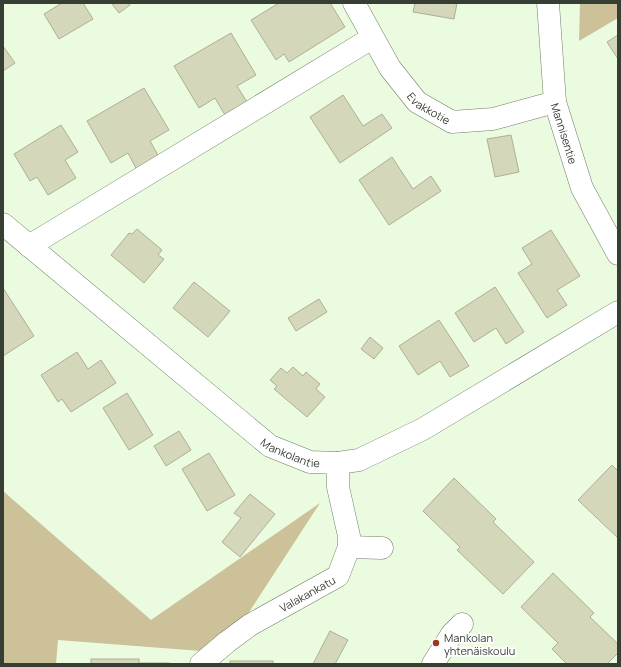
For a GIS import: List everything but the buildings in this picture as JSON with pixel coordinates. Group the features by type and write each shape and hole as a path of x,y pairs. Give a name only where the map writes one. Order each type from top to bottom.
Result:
{"street":[{"name":"Evakkotie","path":"354,3 372,38 390,68 417,102 452,122 493,119 555,102"},
{"name":"Mannisentie","path":"548,3 555,102 582,188 618,254"},
{"path":"29,246 372,38"},
{"name":"Mankolantie","path":"3,224 270,446 310,462 338,463 359,460 423,428 618,312"},
{"name":"Valakankatu","path":"201,664 250,625 338,576 350,547 350,536 338,487 338,463"},
{"path":"350,547 382,548"},
{"path":"432,664 452,634 462,624"}],"shaded area":[{"path":"580,3 618,3 618,18 579,41"},
{"path":"3,491 151,620 320,503 218,660 201,651 58,640 56,664 3,664"}],"place":[{"name":"Mankolan yhtenäiskoulu","path":"436,643"}]}
